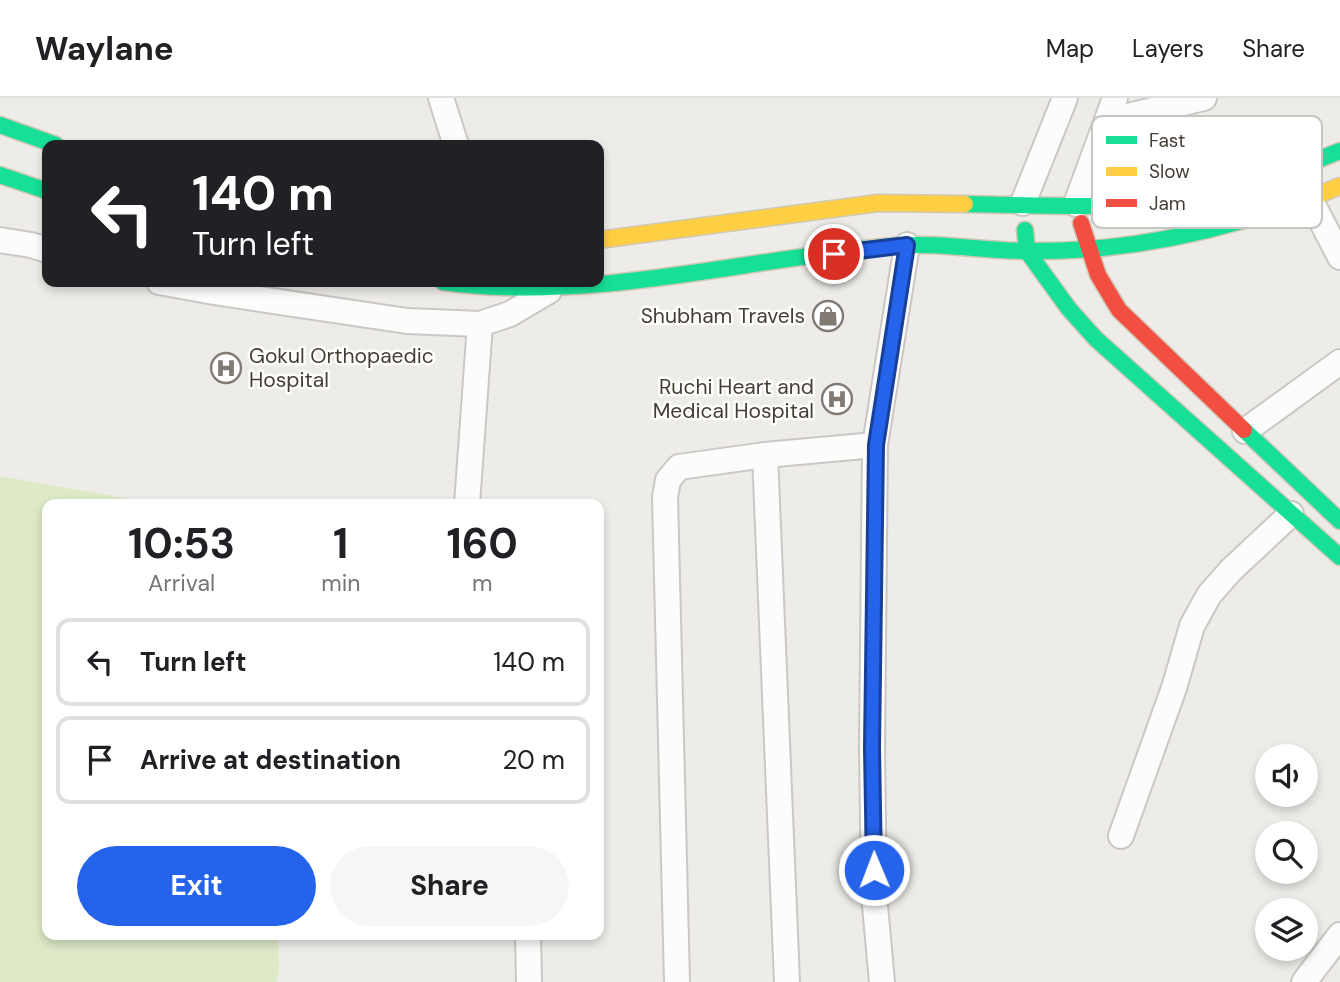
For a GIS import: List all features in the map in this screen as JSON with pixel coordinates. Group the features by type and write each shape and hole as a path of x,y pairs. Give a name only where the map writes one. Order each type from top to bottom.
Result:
{"main road":[{"path":"0,125 42,140"},
{"path":"1322,157 1340,150"},
{"path":"0,175 42,189"},
{"path":"1322,194 1340,186"},
{"path":"604,239 878,203 1092,204"},
{"path":"1024,203 1027,251 1069,309 1096,339 1340,556"},
{"path":"1076,204 1087,248 1100,282 1121,313 1340,521"},
{"path":"604,283 907,245 1027,251 1087,248 1172,239 1217,228"},
{"path":"474,287 571,287"}],"street":[{"path":"441,98 454,140"},
{"path":"1024,203 1065,98"},
{"path":"1111,110 1204,98"},
{"path":"1076,204 1092,161"},
{"path":"1322,222 1340,257"},
{"path":"0,240 42,248"},
{"path":"882,982 874,895 872,747 876,445 907,245"},
{"path":"191,287 407,321 480,324 510,314 553,289"},
{"path":"467,499 480,324"},
{"path":"1245,431 1340,362"},
{"path":"677,982 664,497 668,480 679,467 765,455 876,445"},
{"path":"765,455 787,982"},
{"path":"1121,836 1174,688 1192,626 1209,595 1231,570 1291,514"},
{"path":"1304,982 1340,935"},
{"path":"528,940 530,982"}],"green space":[{"path":"0,476 130,499 42,499 42,940 278,940 279,971 276,982 0,982"}],"traffic: fast":[{"path":"0,125 42,140"},
{"path":"1322,158 1340,151"},
{"path":"0,175 42,189"},
{"path":"965,204 1092,206"},
{"path":"604,284 895,246 944,246 1010,251 1081,250 1162,240 1213,228"},
{"path":"1025,230 1027,251 1069,309 1096,339 1340,557"},
{"path":"500,287 557,287"},
{"path":"1244,430 1340,521"}],"traffic: slow":[{"path":"1322,193 1340,186"},
{"path":"604,239 878,203 965,204"}],"traffic: jam":[{"path":"1081,223 1098,275 1119,310 1244,430"}],"place":[{"name":"Shubham Travels","path":"828,316"},
{"name":"Gokul Orthopaedic Hospital","path":"226,368"},
{"name":"Ruchi Heart and Medical Hospital","path":"837,399"}],"route":[{"path":"834,254 907,245 876,445 872,747 874,870"}]}
